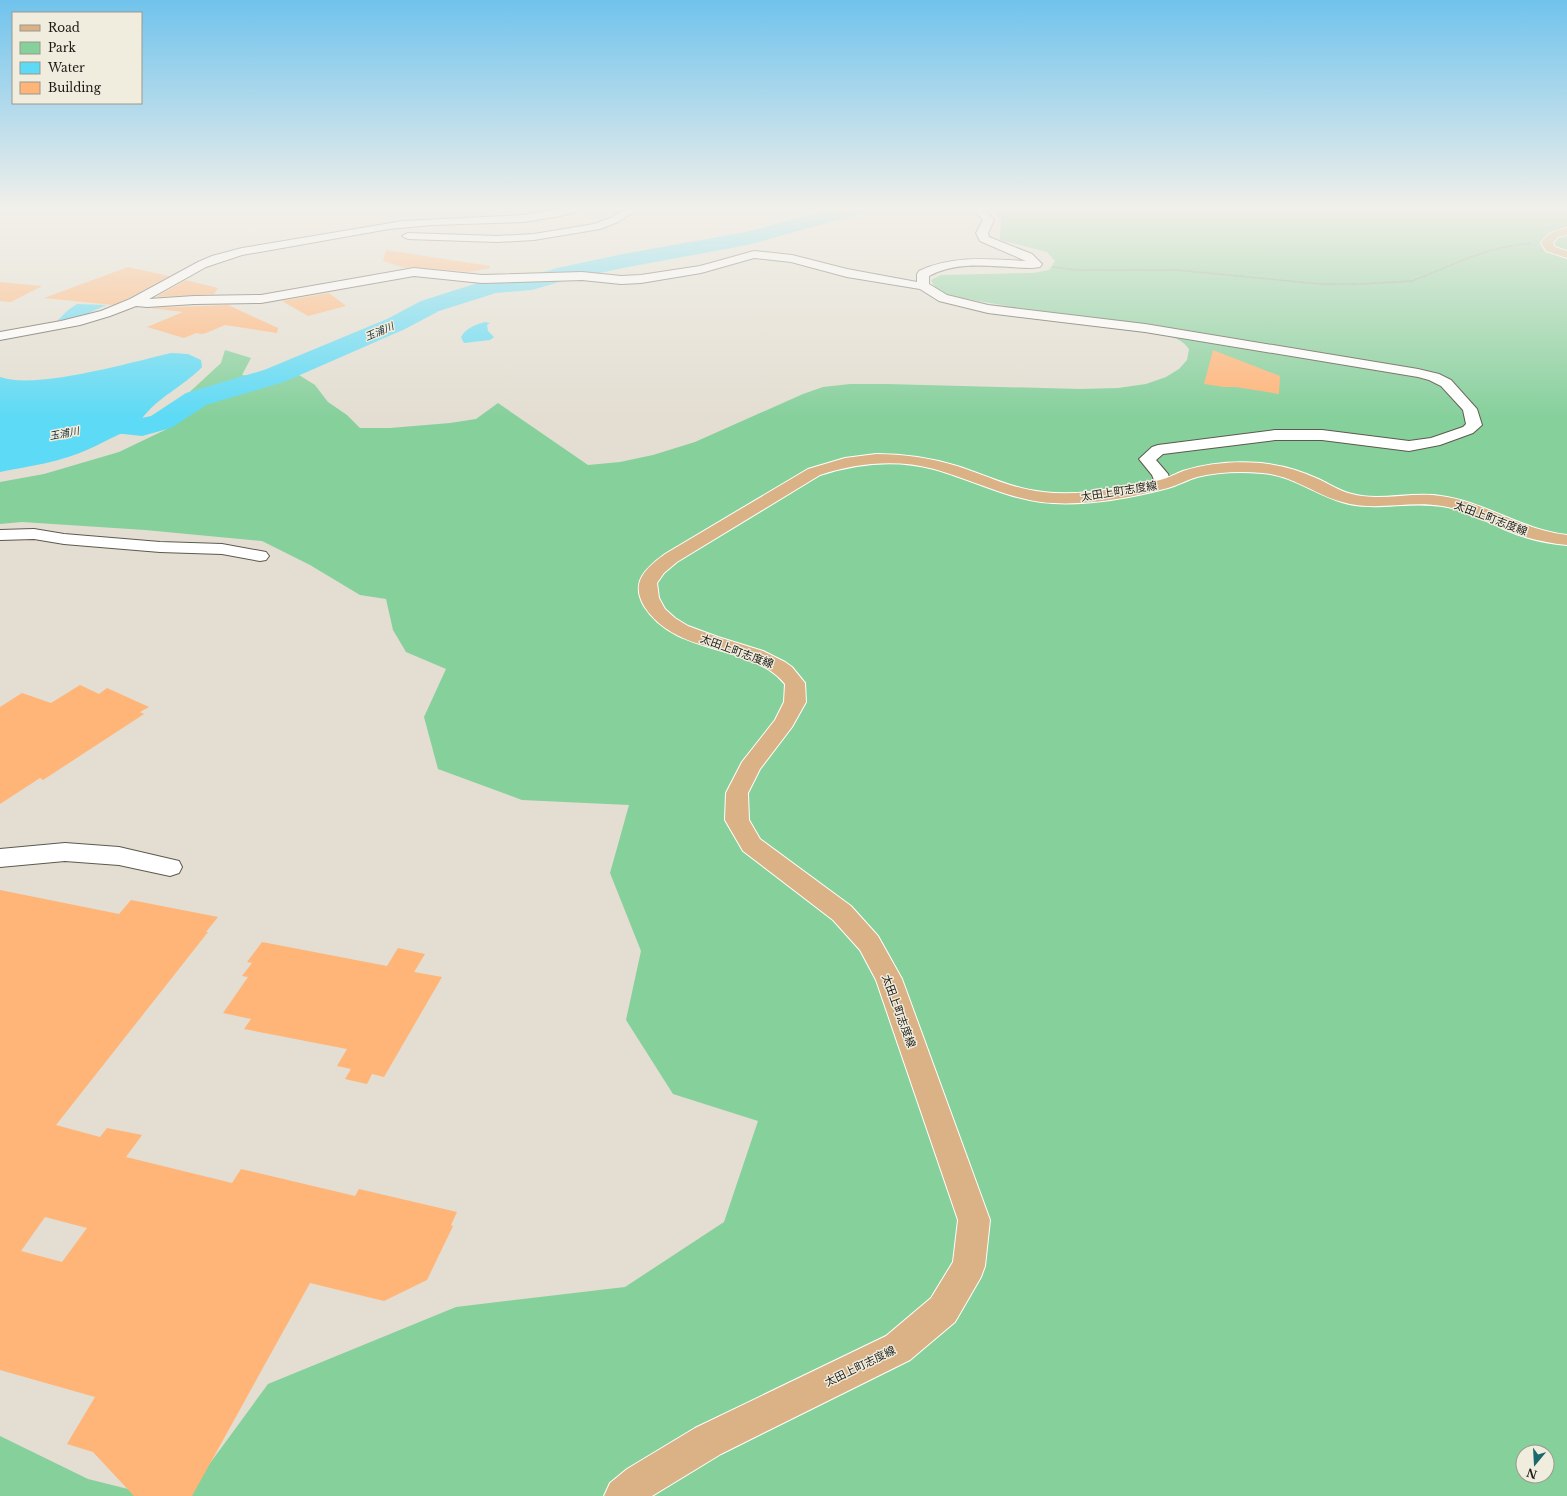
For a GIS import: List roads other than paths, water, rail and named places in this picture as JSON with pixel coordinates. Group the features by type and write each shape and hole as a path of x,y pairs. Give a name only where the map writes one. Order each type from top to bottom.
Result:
{"main road":[{"name":"太田上町志度線","path":"623,1496 640,1482 708,1441 898,1348 943,1310 969,1266 974,1220 889,979 869,943 842,913 751,845 737,820 737,793 750,767 784,722 795,702 795,683 780,667 754,655 696,637 676,627 662,616 653,606 648,595 648,583 655,571 671,558 814,472 835,464 860,459 880,458 914,460 941,466 1015,492 1042,497 1062,498 1092,498 1163,484 1189,474 1212,470 1261,468 1284,472 1304,479 1339,496 1356,500 1391,501 1433,499 1451,502 1468,507 1529,533 1559,540 1567,540"}],"street":[{"path":"0,336 81,321 121,308 135,302 178,278"},
{"path":"135,302 146,303 194,300 261,299 381,278"},
{"path":"470,278 542,278"},
{"path":"600,278 621,280 649,278"},
{"path":"875,278 923,286 943,298 988,309 1145,328 1418,373 1446,383 1470,409 1474,425 1468,430 1434,442 1409,446 1322,435 1275,435 1158,450 1147,459 1160,474 1163,484"},
{"path":"923,278 923,286"},
{"path":"0,535 34,534 64,539 222,549 260,556"},
{"path":"0,858 65,852 119,856 170,867"}],"water":[{"path":"77,304 106,305 87,314 57,321 68,310"},
{"path":"485,322 490,323 487,325 488,331 494,337 490,340 464,343 461,337 468,329"},
{"path":"171,353 188,354 201,360 202,367 195,374 162,398 147,412 141,420 142,427 121,434 68,457 0,472 0,377 16,380 36,380 60,377 109,368"}],"waterway":[{"name":"玉浦川","path":"0,451 28,440 114,424 142,427 161,422 196,399 274,376 396,324 430,306 493,286 532,283 548,278"}]}
